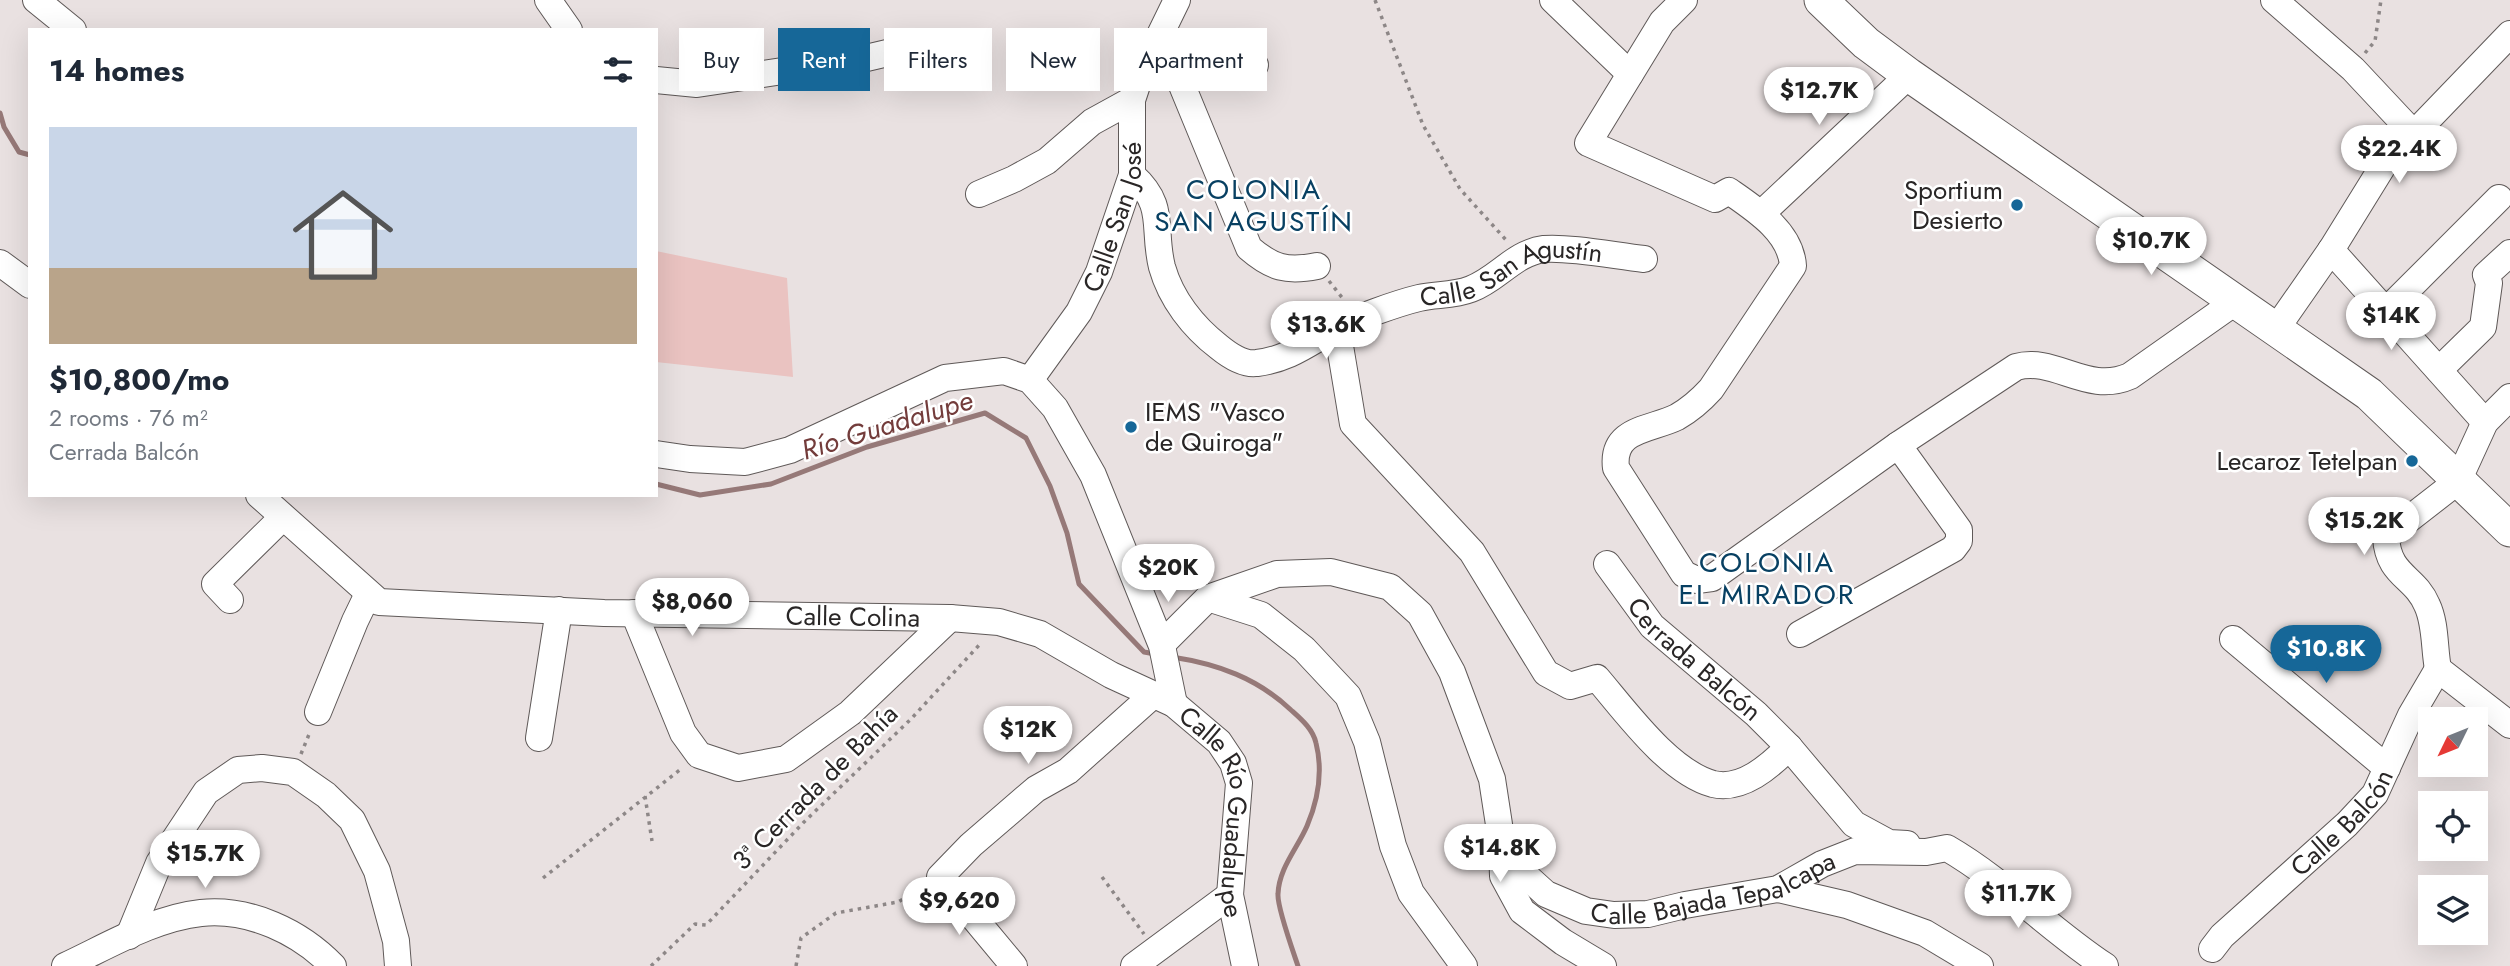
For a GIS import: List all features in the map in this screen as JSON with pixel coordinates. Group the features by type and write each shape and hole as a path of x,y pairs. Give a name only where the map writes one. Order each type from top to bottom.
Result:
{"main road":[{"path":"1821,0 1866,43 1909,75 2369,394 2510,530"}],"street":[{"path":"36,0 71,28"},
{"path":"548,0 568,28"},
{"name":"Calle San José","path":"1163,28 1177,0"},
{"path":"1553,0 1630,74"},
{"path":"1684,0 1662,22 1588,143 1715,199 1729,191 1761,214 1789,248 1793,266 1711,388 1696,405 1675,418 1640,429 1620,444 1614,457 1616,468 1684,574 1697,580 1712,578 1898,445 2016,367 2034,364 2101,383 2117,382 2130,376 2235,302"},
{"path":"2274,0 2353,69 2413,132"},
{"path":"2276,329 2331,250 2383,166 2510,34"},
{"path":"658,80 696,84 862,60 884,54"},
{"path":"1761,214 1909,75"},
{"name":"Calle San José","path":"1030,380 1079,312 1099,272 1132,175 1132,100 1135,91"},
{"path":"1184,91 1249,248 1263,260 1283,269 1317,266"},
{"path":"979,194 1047,161 1092,122 1132,100"},
{"name":"Calle San Agustín","path":"1132,175 1145,187 1153,200 1163,268 1184,313 1218,346 1235,358 1254,364 1283,358 1349,323 1420,298 1472,289 1520,256 1545,249 1644,259"},
{"path":"2385,311 2499,198"},
{"path":"2331,250 2485,422"},
{"path":"2439,370 2483,327 2488,283 2486,275 2510,253"},
{"path":"0,263 28,284"},
{"path":"1349,323 1353,424 1472,552 1546,673 1570,686 1597,678 1646,736 1685,770 1714,784 1737,783 1754,776 1768,768 1789,747 1854,824 1889,843 1952,852 2077,948 2105,966"},
{"path":"658,454 745,462 790,450 945,379 1004,371 1030,380"},
{"name":"Calle Río Guadalupe","path":"1030,380 1055,408 1093,475 1164,653 1164,700 1219,742 1233,764 1239,783 1230,895 1245,966"},
{"path":"2510,397 2485,422 2458,481 2386,537 2392,564 2426,601 2432,616 2438,669 2510,725"},
{"path":"1800,634 1954,549 1959,541 1959,530 1898,445"},
{"name":"Calle Colina","path":"261,497 379,602 634,613 950,618 1000,623 1040,634 1111,675 1164,700"},
{"path":"230,600 215,584 283,517"},
{"name":"Cerrada Balcón","path":"1607,564 1652,626 1756,714 1789,747"},
{"name":"Calle Bajada Tepalcapa","path":"1208,598 1277,574 1331,572 1390,587 1420,614 1452,672 1492,779 1502,844 1514,865 1546,894 1586,911 1614,915 1647,914 1778,889 1822,864 1856,851 1952,852"},
{"path":"318,712 368,594"},
{"path":"1164,653 1208,598 1261,615 1304,649 1348,696 1367,742 1393,846 1411,893 1464,966"},
{"path":"540,738 559,610"},
{"path":"634,613 683,733 699,755 738,768 786,759 850,713 950,618"},
{"path":"2233,639 2387,768"},
{"name":"Calle Balcón","path":"2212,949 2222,936 2347,824 2375,794 2411,715 2438,669"},
{"path":"1014,966 940,877 971,845 1036,789 1068,771 1164,700"},
{"path":"129,936 159,863 206,792 238,769 262,768 293,772 326,795 352,820 377,871 396,942 398,966"},
{"path":"1502,844 1503,876 1522,911 1563,942 1603,966"},
{"path":"1778,889 1847,905 1925,933 1980,966"},
{"path":"1145,958 1230,895"},
{"path":"65,966 129,936 173,919 202,913 229,914 262,921 292,933 333,966"}],"path":[{"path":"1375,0 1423,125 1460,189 1520,256"},
{"path":"2353,69 2375,41 2381,0"},
{"path":"1317,266 1349,323"},
{"name":"3ª Cerrada de Bahía","path":"651,966 695,924 706,925 804,822 911,719 1000,623"},
{"path":"293,772 318,712"},
{"path":"542,878 699,755"},
{"path":"646,796 653,841"},
{"path":"796,966 801,938 836,913 898,902 940,877"},
{"path":"1102,877 1145,958"}],"shaded area":[{"path":"658,251 787,278 793,377 658,362"}],"waterway":[{"name":"Río Guadalupe","path":"0,113 4,127 19,152 28,154"},
{"name":"Río Guadalupe","path":"658,484 700,495 771,484 867,447 985,413 1026,438 1050,486 1067,533 1079,584 1144,652 1155,654"},
{"name":"Río Guadalupe","path":"1172,657 1221,668 1251,681 1291,710 1312,733 1319,764 1317,796 1307,826 1282,876 1278,894 1298,966"}],"place":[{"name":"Sportium Desierto","path":"2017,205"},
{"name":"IEMS \"Vasco de Quiroga\"","path":"1131,427"},
{"name":"Lecaroz Tetelpan","path":"2412,461"}],"district":[{"name":"COLONIA SAN AGUSTÍN","path":"1254,205"},
{"name":"COLONIA EL MIRADOR","path":"1767,578"}]}
